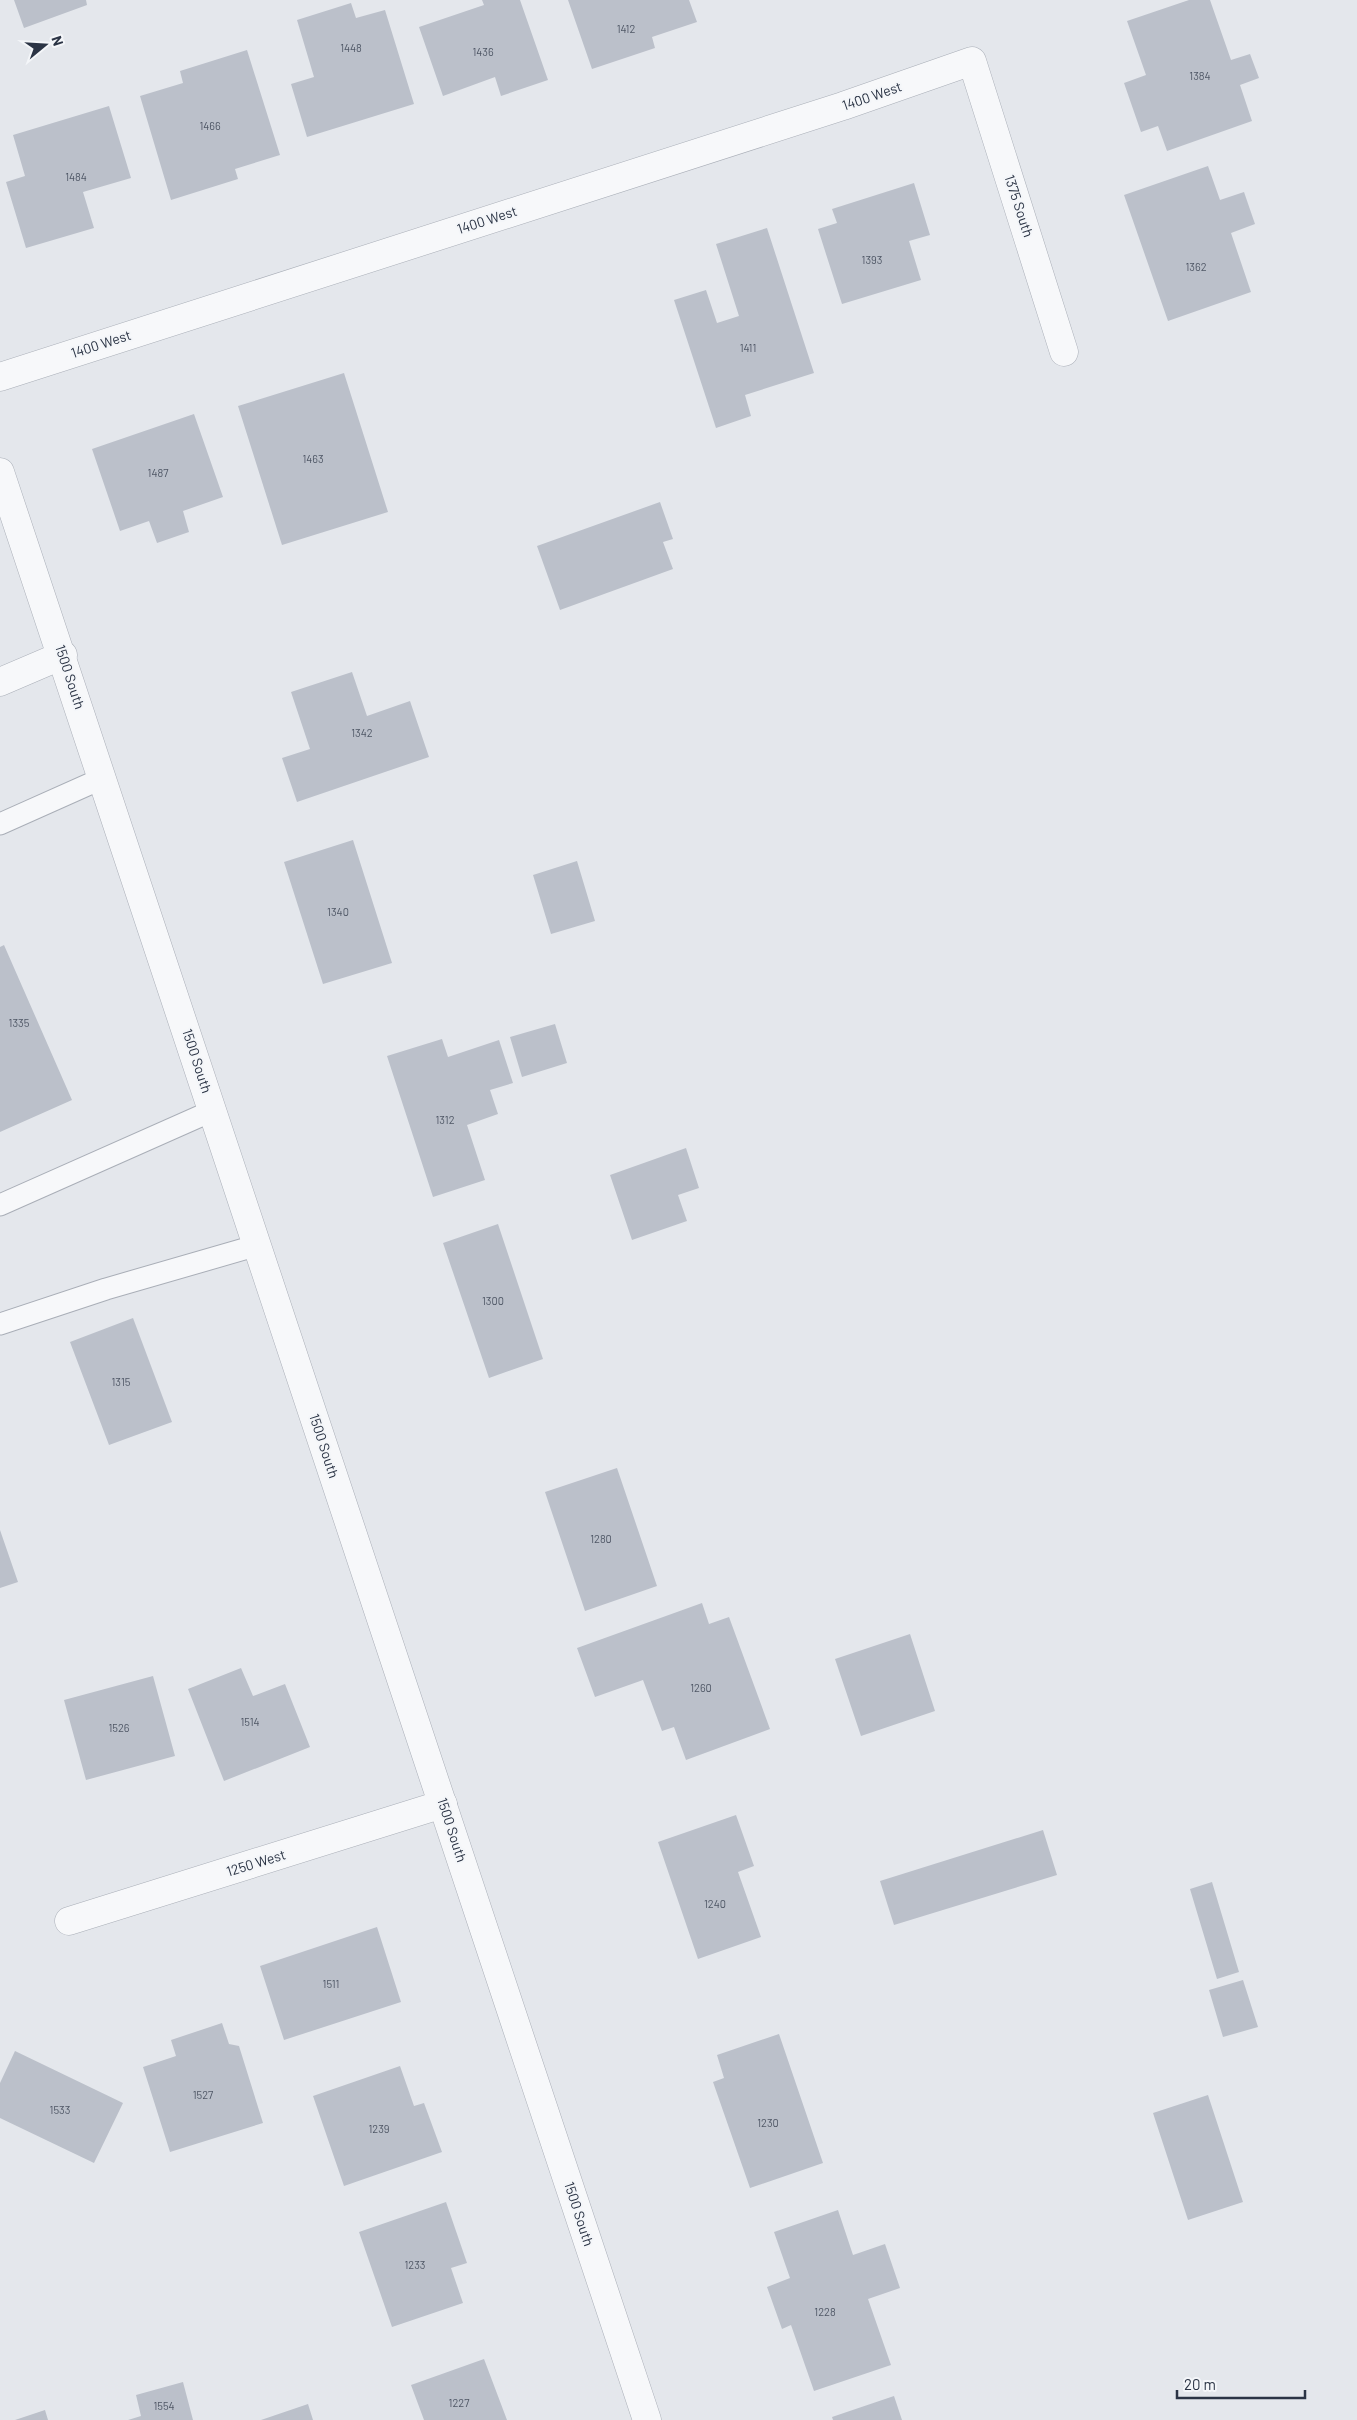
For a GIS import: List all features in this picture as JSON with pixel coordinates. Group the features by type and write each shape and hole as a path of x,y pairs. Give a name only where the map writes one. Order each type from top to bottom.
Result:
{"street":[{"name":"1375 South","path":"972,61 1064,352"},
{"name":"1400 West","path":"0,377 834,109 972,61"},
{"name":"1500 South","path":"0,472 214,1110 647,2420"},
{"path":"0,682 62,655"},
{"name":"1250 West","path":"68,1921 444,1804"}],"lane":[{"path":"0,824 103,778"},
{"path":"0,1205 214,1110"},
{"path":"0,1324 106,1289 258,1244"}],"building":[{"path":"14,0 86,0 87,5 24,28"},
{"path":"482,0 520,0 548,80 501,96 495,77 443,96 419,27 484,5"},
{"path":"568,0 689,0 697,22 652,37 655,48 592,69"},
{"path":"1189,0 1210,0 1231,60 1250,54 1259,78 1240,85 1252,121 1167,151 1158,126 1141,132 1124,83 1146,75 1127,21"},
{"path":"351,3 356,18 385,10 414,104 307,137 291,84 314,77 297,20"},
{"path":"247,50 280,155 235,169 238,179 171,200 140,96 183,83 180,71"},
{"path":"109,106 131,178 83,192 94,228 26,248 6,182 25,176 13,135"},
{"path":"1208,166 1220,200 1244,192 1255,224 1231,233 1251,292 1168,321 1124,195"},
{"path":"914,183 930,235 909,241 921,280 842,304 818,229 837,223 832,209"},
{"path":"767,228 814,373 745,395 751,416 716,428 674,300 706,290 717,323 739,316 716,244"},
{"path":"344,373 388,512 282,545 238,406"},
{"path":"194,414 223,497 183,511 189,532 157,543 149,521 120,531 92,449"},
{"path":"660,502 673,539 663,542 673,569 560,610 537,546"},
{"path":"352,672 367,716 410,701 429,757 297,802 282,758 310,749 291,692"},
{"path":"353,840 392,963 323,984 284,862"},
{"path":"577,861 595,921 551,934 533,875"},
{"path":"4,945 72,1100 0,1132 0,947"},
{"path":"555,1024 567,1063 522,1077 510,1037"},
{"path":"442,1039 448,1057 499,1040 513,1083 490,1090 498,1114 467,1125 485,1180 433,1197 387,1056"},
{"path":"686,1148 699,1188 678,1195 687,1221 632,1240 610,1175"},
{"path":"498,1224 543,1359 489,1378 443,1243"},
{"path":"133,1318 172,1422 109,1445 70,1342"},
{"path":"617,1468 657,1586 585,1611 545,1492"},
{"path":"0,1530 18,1582 0,1588"},
{"path":"702,1603 709,1624 729,1617 770,1729 686,1760 674,1727 662,1731 643,1680 595,1697 577,1648"},
{"path":"910,1634 935,1711 861,1736 835,1659"},
{"path":"241,1668 253,1696 285,1684 310,1747 224,1781 188,1689"},
{"path":"153,1676 175,1756 86,1780 64,1700"},
{"path":"736,1815 754,1866 738,1872 761,1937 698,1959 658,1842"},
{"path":"1043,1830 1057,1875 894,1925 880,1881"},
{"path":"1212,1882 1239,1972 1217,1979 1190,1889"},
{"path":"377,1927 401,2002 284,2040 260,1966"},
{"path":"1243,1980 1258,2027 1223,2037 1209,1990"},
{"path":"222,2023 229,2044 239,2046 263,2123 170,2152 143,2067 176,2056 171,2040"},
{"path":"779,2034 823,2163 750,2188 713,2082 724,2078 717,2055"},
{"path":"15,2051 123,2103 94,2163 0,2118 0,2083"},
{"path":"400,2066 414,2106 424,2103 442,2152 344,2186 313,2096"},
{"path":"1208,2095 1243,2202 1188,2220 1153,2113"},
{"path":"446,2202 467,2263 451,2268 463,2303 392,2327 359,2232"},
{"path":"838,2210 853,2255 885,2244 900,2288 868,2299 891,2365 814,2391 791,2325 782,2329 767,2287 790,2278 774,2232"},
{"path":"484,2359 507,2420 424,2420 411,2385"},
{"path":"183,2382 193,2420 128,2420 141,2416 136,2395"},
{"path":"894,2396 902,2420 833,2420 832,2417"},
{"path":"308,2404 313,2420 261,2420"},
{"path":"45,2410 48,2420 15,2420"}]}
